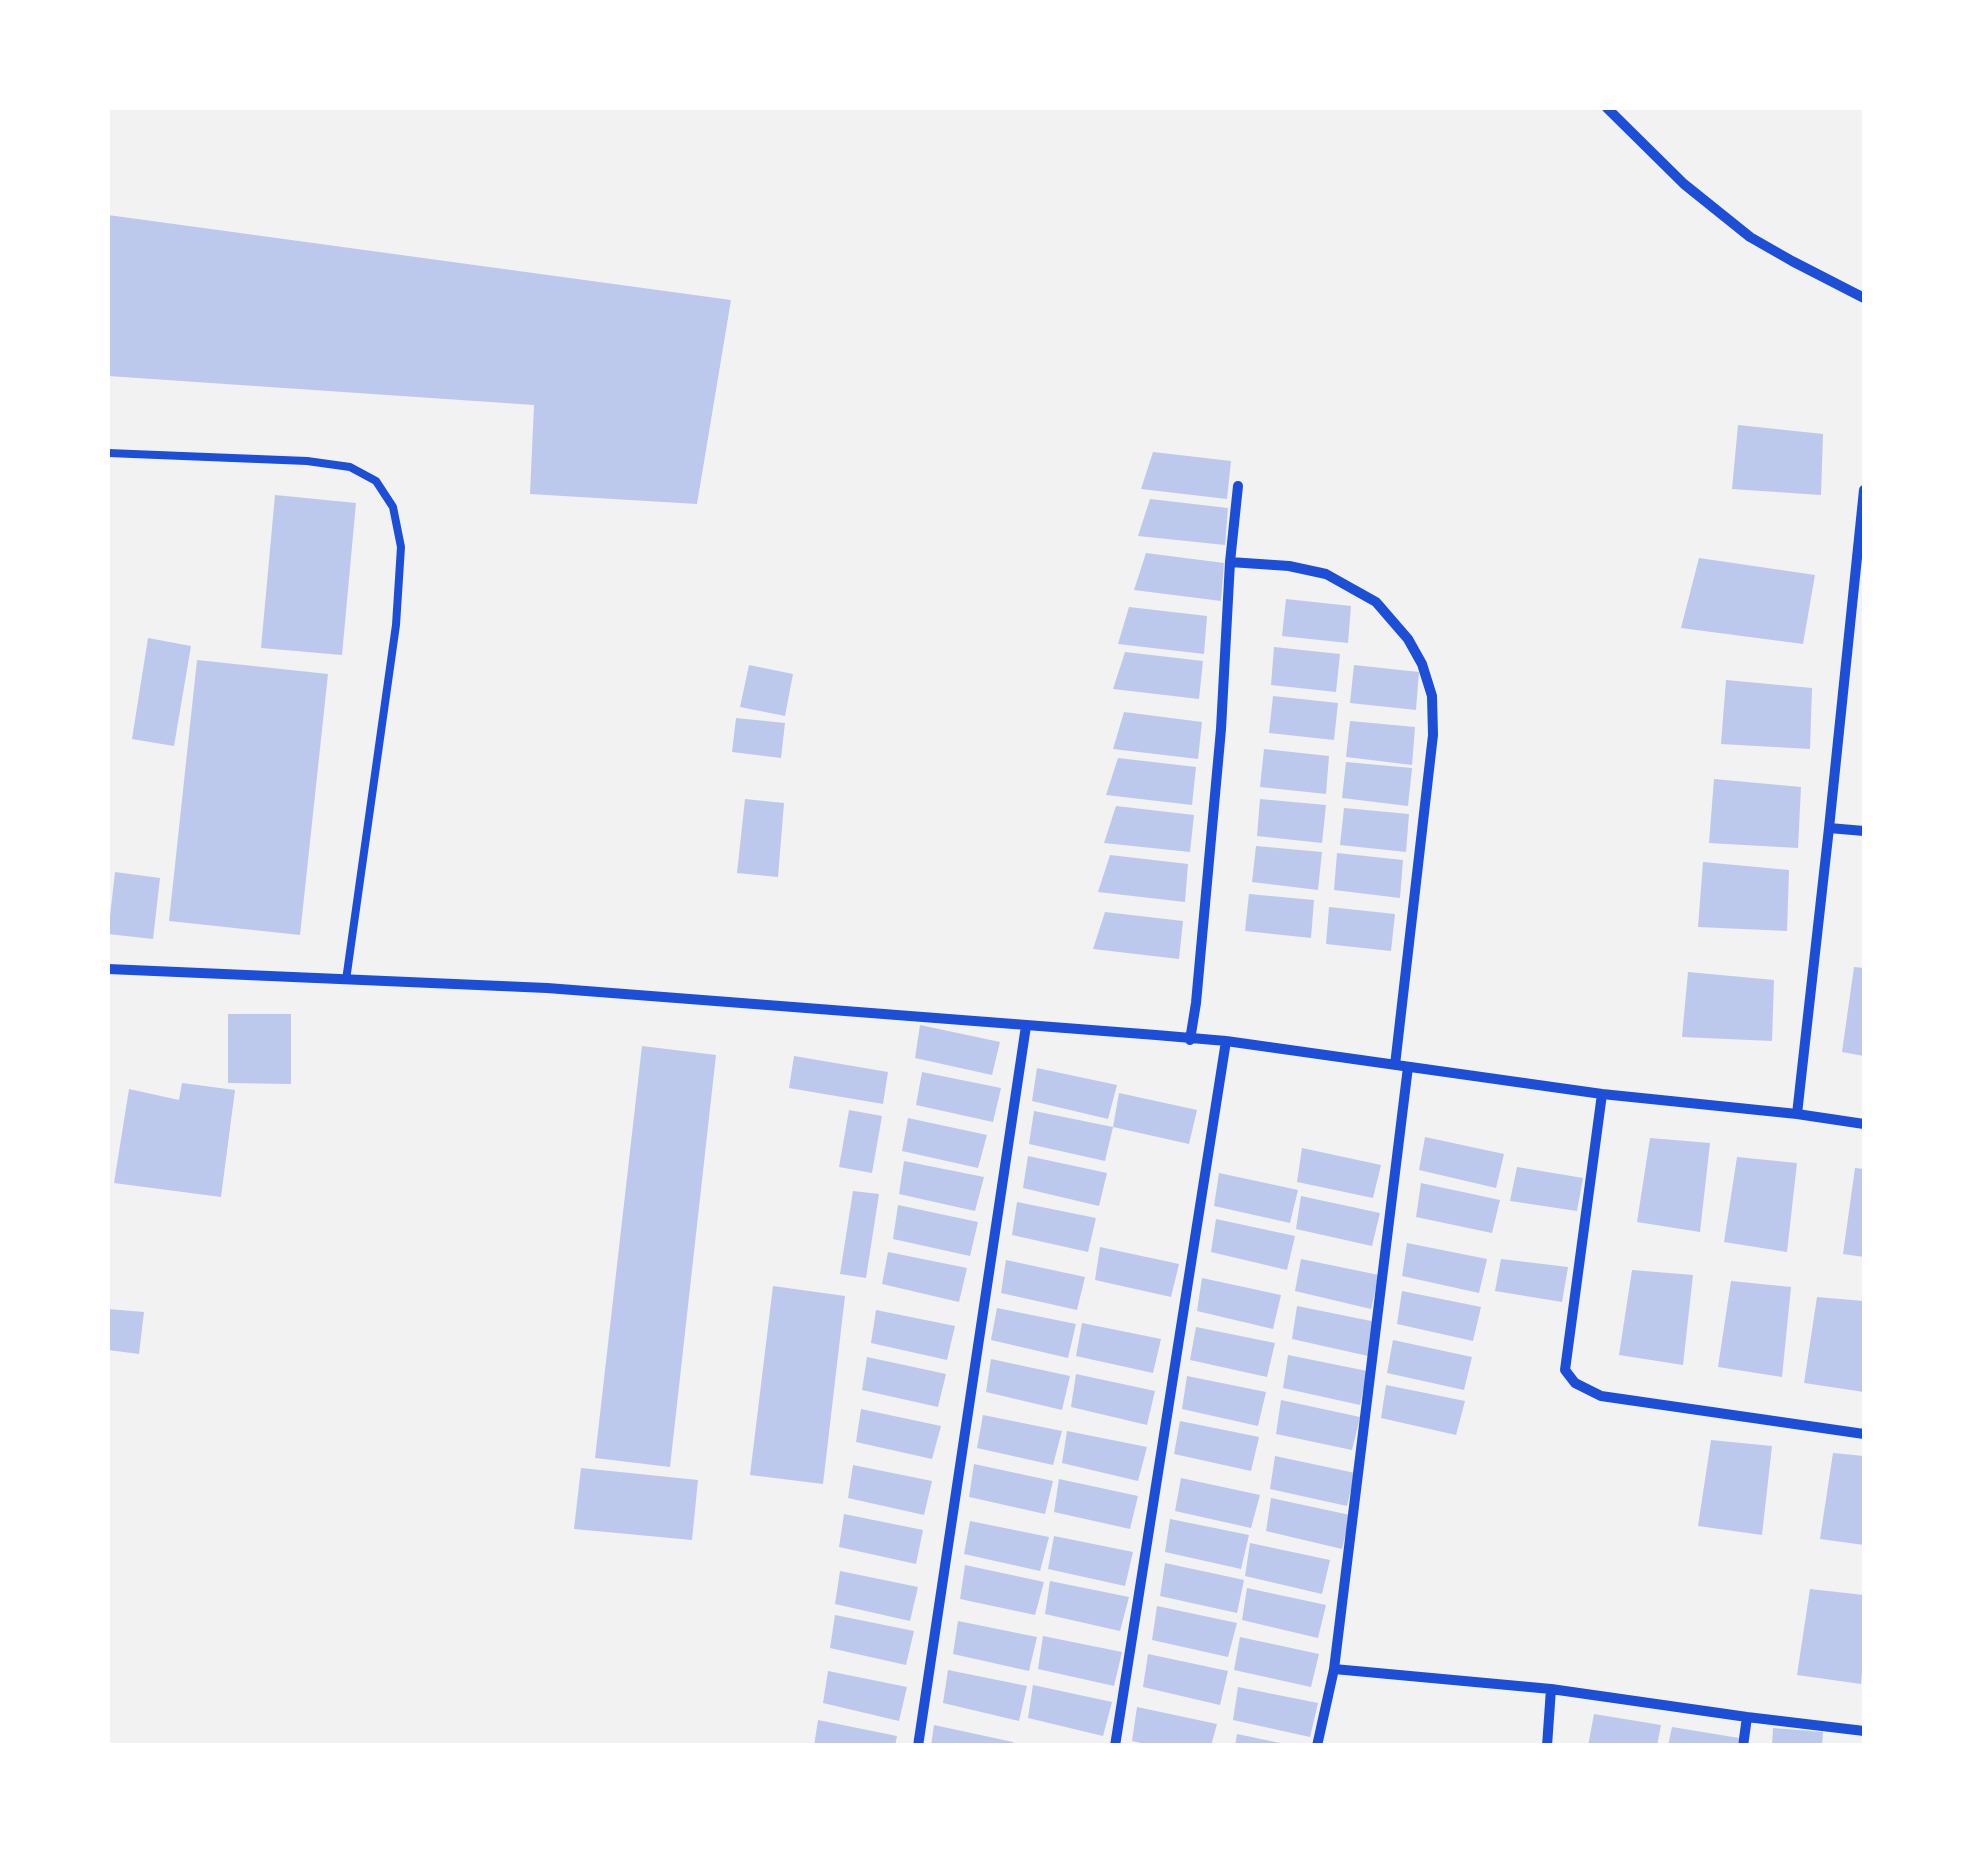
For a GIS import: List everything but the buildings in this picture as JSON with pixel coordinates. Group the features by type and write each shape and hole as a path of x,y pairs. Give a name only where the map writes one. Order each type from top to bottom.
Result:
{"street":[{"path":"1607,108 1725,219 1792,261 1864,298"},
{"path":"1190,1040 1222,729 1238,486"},
{"path":"1796,1114 1864,490"},
{"path":"1230,562 1288,566 1326,574 1376,602 1408,638 1422,664 1432,696 1433,735 1394,1065"},
{"path":"1828,828 1864,831"},
{"path":"108,969 547,988 1226,1041 1602,1094 1864,1124"},
{"path":"918,1746 1026,1026"},
{"path":"1115,1746 1226,1041"},
{"path":"1317,1746 1334,1670 1408,1067"},
{"path":"1602,1094 1565,1370 1575,1383 1600,1396 1864,1434"},
{"path":"1334,1670 1552,1689 1864,1731"},
{"path":"1547,1746 1552,1689"},
{"path":"1743,1746 1747,1717"}],"lane":[{"path":"108,453 307,461 350,467 376,481 393,507 401,547 396,625 346,980"}]}
